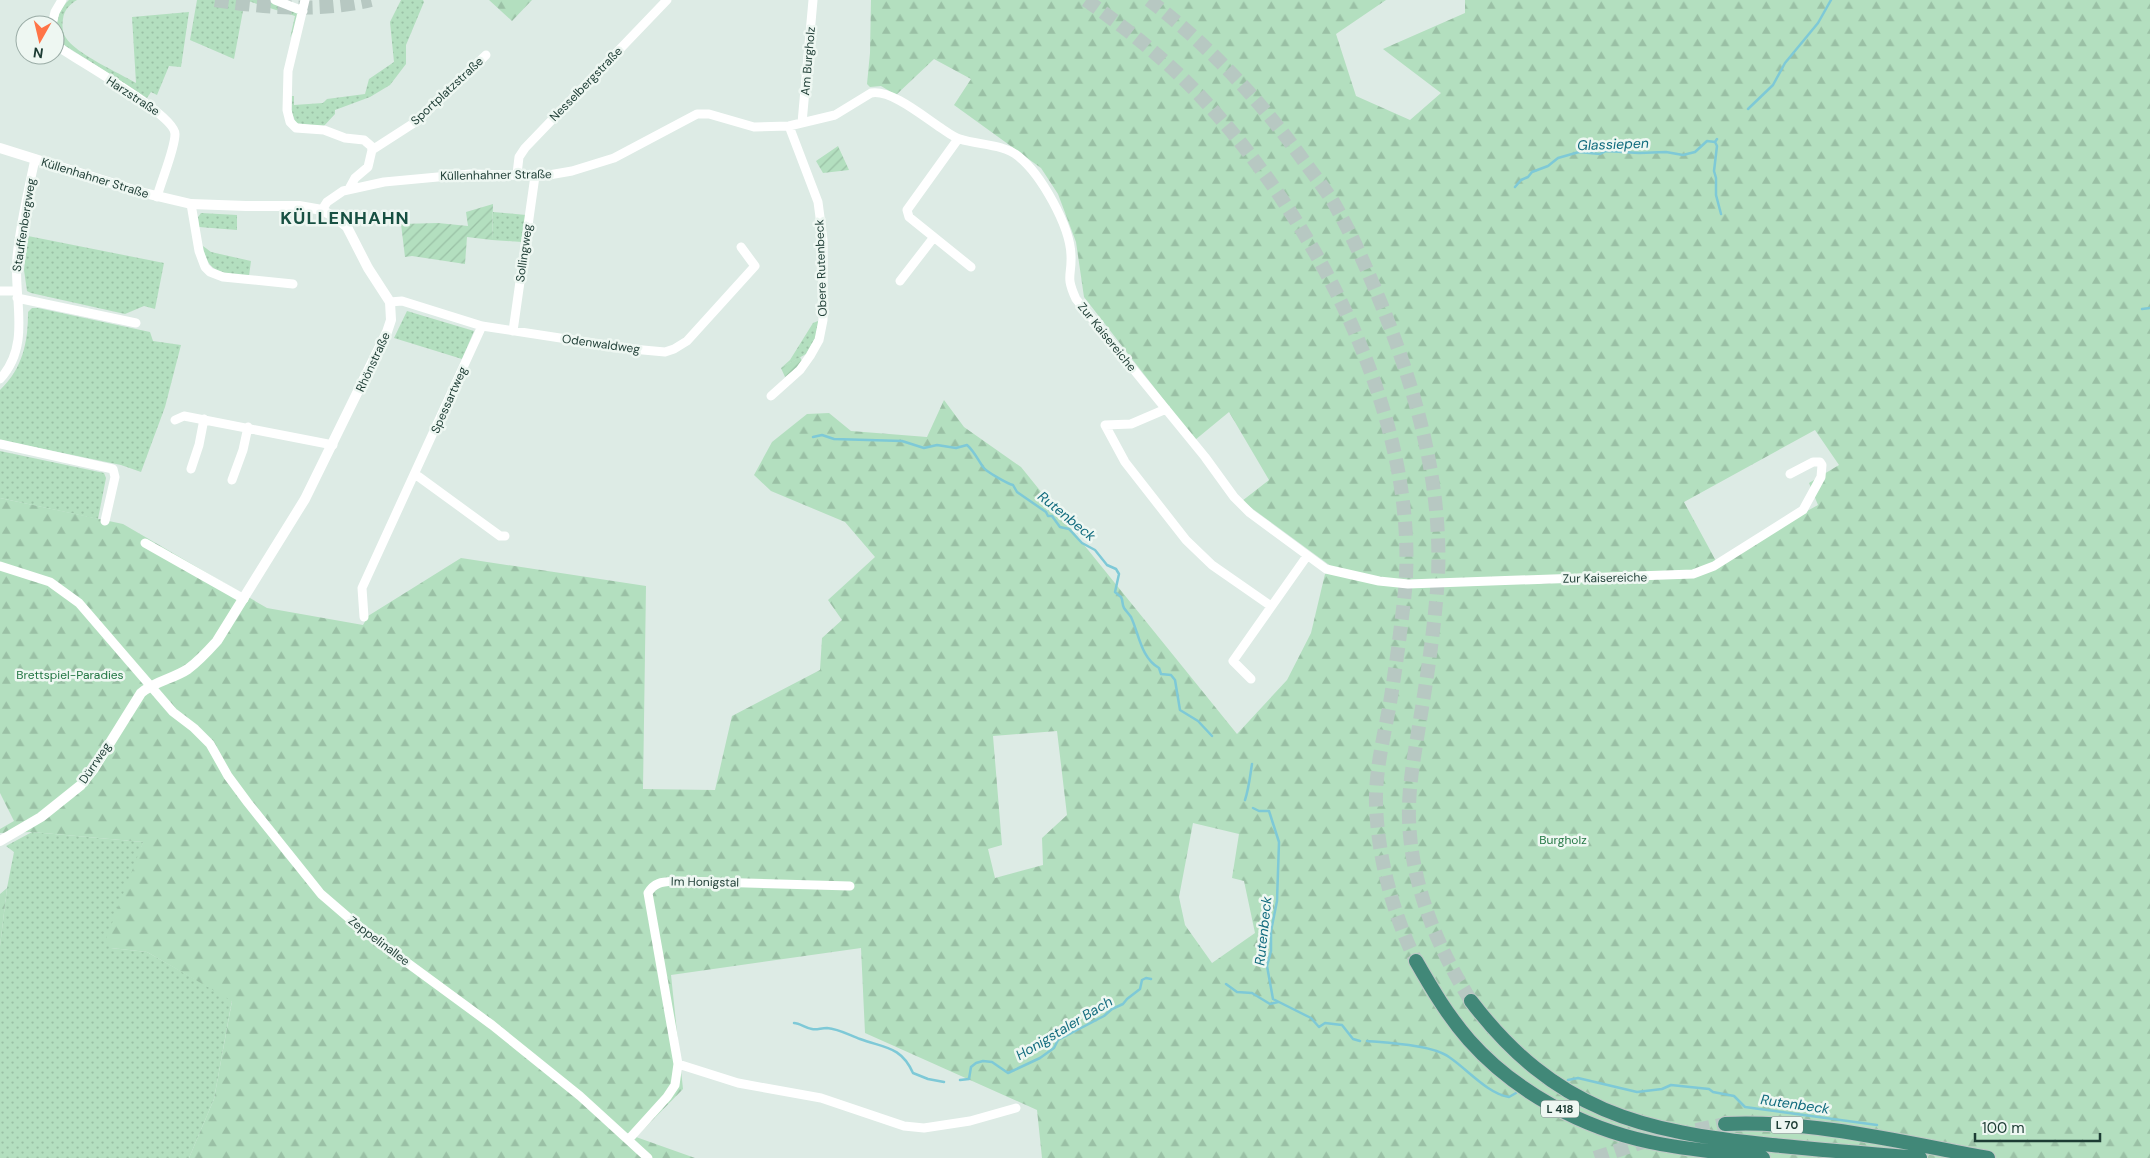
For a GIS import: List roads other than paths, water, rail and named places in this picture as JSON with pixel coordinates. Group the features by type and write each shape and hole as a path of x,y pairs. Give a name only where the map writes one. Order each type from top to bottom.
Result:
{"highway":[{"name":"L 418","path":"1416,961 1435,994 1475,1046 1501,1070 1556,1107 1590,1124 1636,1139 1684,1149 1763,1158"},
{"name":"L 418","path":"1471,1001 1502,1038 1542,1074 1579,1098 1629,1120 1668,1131 1695,1136 1761,1144 1920,1158"},
{"name":"L 70","path":"1725,1124 1749,1123 1810,1128 1988,1158"}],"street":[{"path":"54,15 62,0"},
{"path":"275,0 303,11"},
{"path":"304,0 288,71 287,110 290,122 296,128 324,130 345,138 364,140 371,146 372,150 368,167 355,178 349,189"},
{"name":"Nesselbergstraße","path":"516,174 519,157 525,148 667,0"},
{"name":"Am Burgholz","path":"802,123 813,0"},
{"name":"Harzstraße","path":"65,51 147,104 171,122 175,134 157,197"},
{"name":"Sportplatzstraße","path":"372,150 418,121 486,55"},
{"name":"Küllenhahner Straße","path":"0,148 157,197 191,204 298,206 322,210 335,195 349,189 384,182 443,176 516,174 535,176 572,171 614,158 697,114 709,114 754,127 789,126 835,115 867,95 878,92"},
{"name":"Zur Kaisereiche","path":"878,92 895,98 958,138 1002,148 1018,155 1033,172 1052,202 1068,239 1072,256 1069,282 1076,299 1166,408 1234,497 1250,513 1326,569 1361,576 1379,582 1416,584 1693,574 1714,566 1803,510 1821,477 1822,465 1820,462 1813,462 1790,474"},
{"name":"Obere Rutenbeck","path":"772,396 800,370 810,356 819,340 823,320 823,240 818,202 789,126"},
{"path":"958,138 907,210 909,217 971,267"},
{"name":"Stauffenbergweg","path":"0,379 10,365 17,348 19,326 16,295 18,249 35,160"},
{"name":"Sollingweg","path":"513,331 535,176"},
{"path":"191,204 199,251 210,272 223,277 293,284"},
{"path":"322,210 347,227 368,268 390,302"},
{"path":"900,281 934,237"},
{"name":"Odenwaldweg","path":"390,302 402,301 482,326 665,352 681,346 755,266 741,247"},
{"path":"0,292 136,323"},
{"name":"Rhönstraße","path":"149,686 187,669 201,659 217,641 244,599 305,499 333,445 387,332 391,320 390,302"},
{"name":"Spessartweg","path":"364,617 362,588 482,326"},
{"path":"1166,408 1130,424 1105,425 1125,462 1186,540 1212,565 1271,606"},
{"path":"175,420 184,416 204,419 333,445"},
{"path":"191,469 199,445 204,419"},
{"path":"232,480 243,450 248,427"},
{"path":"0,444 113,469 115,477 105,521"},
{"path":"415,474 500,536 505,536"},
{"path":"145,543 244,599"},
{"path":"1250,680 1234,661 1307,556"},
{"name":"Zeppelinallee","path":"0,566 50,582 79,603 173,712 194,728 210,744 228,776 321,894 364,931 492,1025 580,1096 630,1139 648,1158"},
{"name":"Dürrweg","path":"0,841 41,817 81,785 93,770 135,700 149,686"},
{"name":"Im Honigstal","path":"630,1139 667,1097 675,1085 678,1064 648,893 651,887 660,882 677,881 850,886"},
{"path":"678,1064 738,1083 821,1098 904,1126 924,1128 953,1124 999,1114 1016,1108"}],"waterway":[{"name":"Glassiepen","path":"1748,109 1773,85 1785,63 1818,23 1831,0"},
{"name":"Glassiepen","path":"1515,187 1532,172 1548,166 1558,158 1579,152 1600,154 1606,151 1666,152 1683,155 1695,152 1707,141 1715,142 1717,139"},
{"path":"1715,142 1717,146 1714,171 1716,195 1721,214"},
{"path":"2142,309 2150,308"},
{"name":"Rutenbeck","path":"813,437 822,435 834,439 902,441 924,448 937,445 956,448 967,445 985,469 1013,485 1017,492 1046,512 1048,516 1052,516 1060,527 1069,529 1082,543 1095,550 1107,565 1116,569 1119,574 1115,592 1121,597 1123,607 1131,617 1144,652 1153,664 1159,668 1161,674 1171,675 1175,680 1180,710 1198,721 1212,736"},
{"name":"Rutenbeck","path":"1245,800 1252,764"},
{"name":"Rutenbeck","path":"1253,808 1259,811 1269,811 1279,842 1277,901 1271,931 1271,951 1267,966 1273,999 1311,1018 1319,1027 1325,1023 1342,1025 1353,1039 1360,1041"},
{"name":"Honigstaler Bach","path":"960,1080 969,1079 971,1067 983,1061 992,1062 1008,1073 1040,1058 1054,1048 1058,1040 1123,1004 1140,989 1142,980 1146,978 1151,979"},
{"name":"Honigstaler Bach","path":"1226,984 1237,992 1252,993 1270,1004 1278,1002"},
{"name":"Honigstaler Bach","path":"794,1023 812,1029 827,1028 836,1030 891,1049 903,1058 913,1073 928,1079 944,1082"},
{"name":"Rutenbeck","path":"1367,1041 1410,1045 1442,1053 1493,1091 1509,1097 1516,1093"},
{"name":"Rutenbeck","path":"1568,1080 1578,1078 1637,1092 1662,1089 1671,1085 1709,1089 1713,1092 1734,1096 1745,1107 1877,1125"}],"tunnel":[{"path":"215,0 293,8 333,6 371,0"},
{"path":"1086,0 1132,34 1175,71 1202,98 1244,147 1284,202 1320,262 1352,325 1377,391 1396,458 1405,525 1405,591 1392,689 1378,766 1376,792 1377,825 1388,885 1400,924 1416,961"},
{"path":"1149,0 1193,36 1234,76 1289,141 1332,200 1365,265 1406,371 1416,404 1431,472 1438,541 1438,576 1433,630 1411,782 1409,807 1411,843 1415,867 1428,914 1447,959 1471,1001"},
{"path":"1595,1158 1649,1140 1725,1124"}],"district":[{"name":"KÜLLENHAHN","path":"345,218"}],"park label":[{"name":"Brettspiel-Paradies","path":"70,675"},
{"name":"Burgholz","path":"1563,840"}]}
